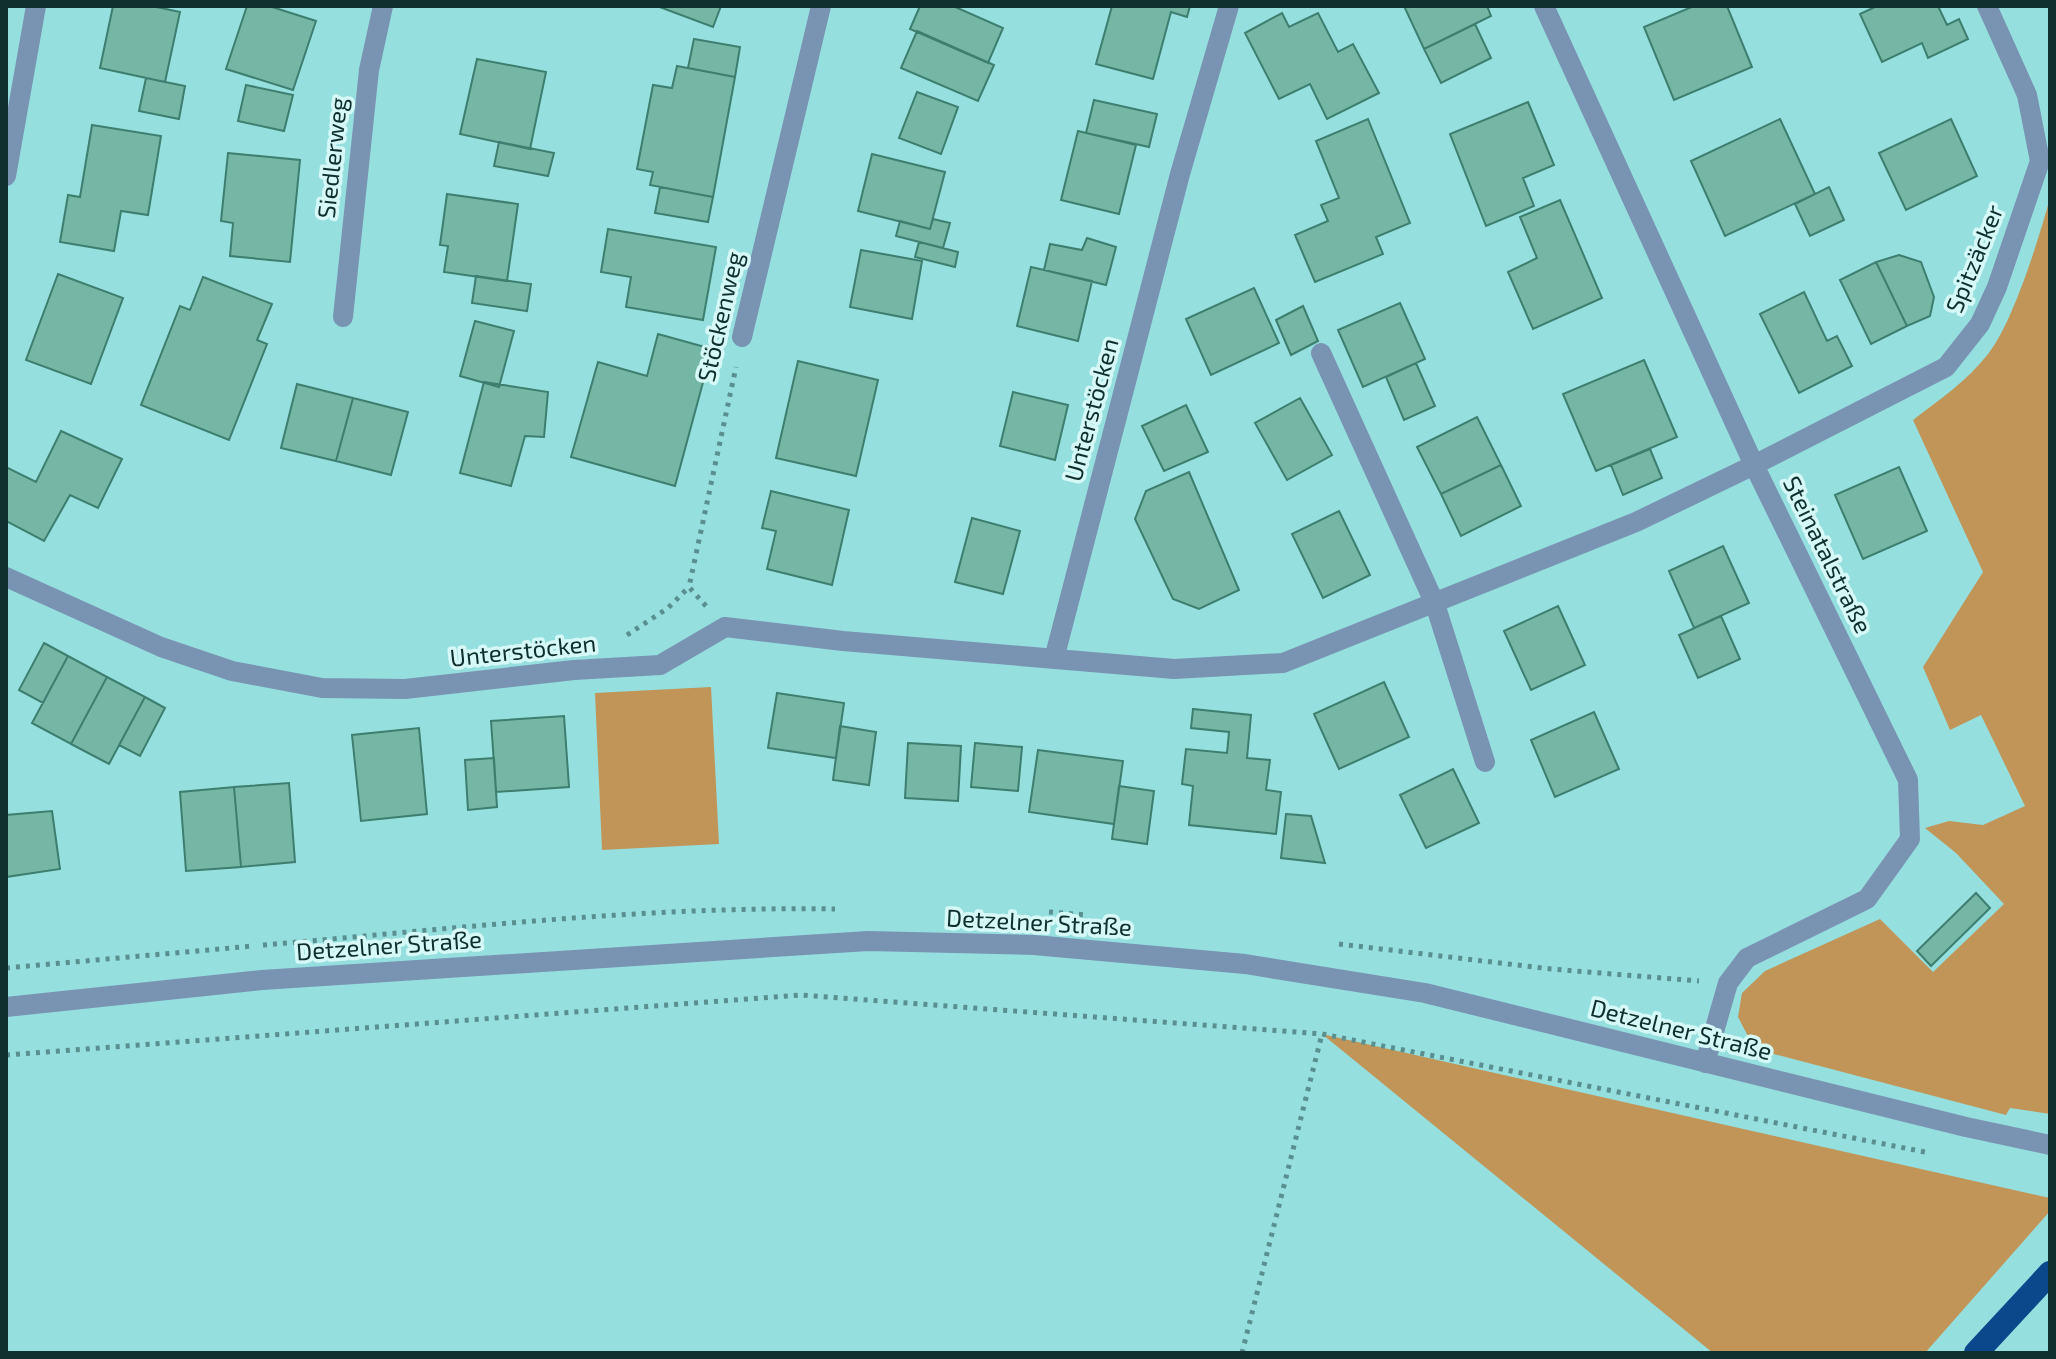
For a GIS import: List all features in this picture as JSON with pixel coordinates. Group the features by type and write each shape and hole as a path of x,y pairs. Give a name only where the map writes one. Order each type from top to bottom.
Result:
{"highway":[{"path":"1976,1353 2050,1273"}],"street":[{"path":"6,176 36,6"},
{"name":"Siedlerweg","path":"343,317 369,70 383,6"},
{"name":"Stöckenweg","path":"742,337 821,6"},
{"name":"Unterstöcken","path":"1054,659 1180,174 1229,6"},
{"name":"Steinatalstraße","path":"1544,6 1754,465 1908,780 1910,839 1867,899 1747,958 1728,983 1705,1063"},
{"name":"Spitzäcker","path":"1754,465 1946,367 1980,324 1997,287 2040,161 2027,95 1987,6"},
{"path":"1321,353 1435,604 1485,762"},
{"path":"725,627 843,641 1174,669 1283,663 1636,522 1754,465"},
{"name":"Unterstöcken","path":"6,577 161,647 232,671 322,688 405,689 574,670 660,665 725,627"},
{"name":"Detzelner Straße","path":"6,1007 262,980 868,941 1034,945 1245,964 1425,993 2050,1145"}],"path":[{"name":"Stöckenweg","path":"689,587 742,337"},
{"path":"621,639 668,608 689,587 725,627"},
{"path":"6,1055 801,995 1322,1034 1937,1155"},
{"path":"1242,1353 1322,1034"}],"shaded area":[{"path":"2050,198 2050,1114 2010,1108 2006,1115 1770,1053 1750,1040 1738,1017 1742,993 1765,971 1880,919 1933,972 2004,904 1956,853 1925,828 1949,821 1983,825 2025,806 1981,715 1950,730 1923,667 1983,572 1913,420 1971,373 1997,340 2024,279"},
{"path":"711,687 719,844 602,850 595,693"},
{"path":"1322,1034 2050,1198 2050,1211 1925,1353 1713,1353"}],"building":[{"path":"113,6 152,6 180,12 165,82 100,68"},
{"path":"247,6 269,6 316,21 293,90 226,69"},
{"path":"657,6 721,6 713,27"},
{"path":"920,6 953,6 1003,28 988,63 910,29"},
{"path":"1112,6 1190,6 1187,17 1171,12 1153,79 1096,64"},
{"path":"1404,6 1487,6 1491,16 1424,49"},
{"path":"1694,6 1727,6 1752,67 1674,100 1644,27"},
{"path":"1877,6 1938,6 1947,25 1959,19 1968,39 1928,58 1922,43 1882,62 1860,14"},
{"path":"1282,13 1289,27 1318,13 1338,52 1353,44 1379,93 1327,119 1310,84 1279,99 1245,33"},
{"path":"1475,24 1491,58 1441,83 1424,49"},
{"path":"917,31 994,65 978,101 901,68"},
{"path":"694,39 740,47 735,77 688,68"},
{"path":"477,59 546,72 530,149 460,134"},
{"path":"677,66 735,77 713,197 650,185 653,172 637,169 653,85 672,88"},
{"path":"146,78 185,86 179,119 139,111"},
{"path":"246,85 293,95 284,131 238,121"},
{"path":"917,92 958,107 941,154 899,138"},
{"path":"1094,100 1157,114 1149,147 1086,133"},
{"path":"1528,102 1554,165 1523,178 1534,206 1486,226 1450,134"},
{"path":"1368,119 1410,223 1376,237 1383,254 1315,282 1295,235 1328,221 1321,205 1339,198 1316,141"},
{"path":"1780,119 1815,194 1725,236 1691,161"},
{"path":"1951,119 1977,176 1906,210 1879,153"},
{"path":"92,125 161,136 148,215 121,211 114,251 60,242 68,195 80,197"},
{"path":"1078,131 1136,145 1119,214 1061,200"},
{"path":"499,142 554,153 548,176 494,166"},
{"path":"228,153 300,160 290,262 230,256 233,223 221,221"},
{"path":"872,154 945,172 930,229 858,211"},
{"path":"660,187 713,197 708,222 655,213"},
{"path":"1829,187 1844,220 1810,236 1795,204"},
{"path":"447,194 518,204 507,281 444,272 448,246 440,245"},
{"path":"1560,200 1602,298 1533,329 1508,272 1537,258 1520,217"},
{"path":"933,219 950,223 943,248 896,236 900,221 930,229"},
{"path":"608,229 716,247 703,320 626,307 631,277 601,272"},
{"path":"1087,238 1116,247 1106,285 1044,270 1050,244 1082,250"},
{"path":"919,242 958,252 955,267 915,257"},
{"path":"861,250 922,261 912,319 850,307"},
{"path":"1899,255 1921,262 1934,297 1930,316 1907,326 1876,262"},
{"path":"1876,262 1907,326 1871,344 1840,280"},
{"path":"1031,267 1092,281 1078,341 1017,326"},
{"path":"58,274 123,298 91,384 26,360"},
{"path":"476,276 531,284 527,311 472,303"},
{"path":"203,277 272,304 257,340 267,344 229,440 141,405 180,306 190,310"},
{"path":"1254,288 1279,343 1211,375 1186,319"},
{"path":"1804,292 1827,341 1837,336 1852,366 1799,393 1760,314"},
{"path":"1400,303 1425,359 1363,387 1338,330"},
{"path":"1303,306 1318,341 1291,355 1276,320"},
{"path":"475,321 514,331 499,387 460,376"},
{"path":"658,334 712,349 675,486 571,457 598,362 647,376"},
{"path":"1644,360 1677,437 1596,471 1563,394"},
{"path":"798,361 878,380 856,476 776,458"},
{"path":"1416,363 1435,406 1404,420 1386,377"},
{"path":"484,382 548,392 544,437 525,436 511,486 460,473"},
{"path":"297,384 353,398 336,461 281,448"},
{"path":"1013,392 1068,405 1055,460 1000,446"},
{"path":"353,398 408,412 391,475 336,461"},
{"path":"1300,398 1332,455 1287,480 1255,423"},
{"path":"1186,405 1208,452 1164,471 1142,426"},
{"path":"1477,417 1501,465 1441,494 1417,447"},
{"path":"61,431 122,459 98,508 70,495 44,541 6,521 6,467 36,482"},
{"path":"1650,449 1662,478 1623,495 1611,465"},
{"path":"1501,465 1521,506 1461,536 1441,494"},
{"path":"1899,467 1927,531 1863,559 1835,495"},
{"path":"1189,472 1239,590 1199,609 1173,599 1135,519 1146,491"},
{"path":"771,491 849,510 832,585 767,569 776,531 762,528"},
{"path":"1339,511 1370,575 1323,598 1292,534"},
{"path":"972,518 1020,531 1003,594 955,582"},
{"path":"1723,546 1749,603 1694,628 1669,571"},
{"path":"1558,606 1585,665 1531,690 1504,631"},
{"path":"1721,616 1740,659 1698,678 1679,635"},
{"path":"44,643 68,656 43,703 19,690"},
{"path":"68,656 107,677 71,744 32,723"},
{"path":"107,677 145,697 109,764 71,744"},
{"path":"1384,682 1409,737 1339,769 1314,714"},
{"path":"777,693 844,703 836,758 768,748"},
{"path":"145,697 165,708 140,756 119,745"},
{"path":"1193,709 1251,715 1247,758 1270,760 1266,790 1281,792 1276,834 1189,825 1193,786 1182,784 1186,749 1227,753 1229,732 1191,728"},
{"path":"1594,712 1619,769 1555,797 1531,740"},
{"path":"564,716 569,787 496,792 491,721"},
{"path":"840,726 876,732 869,785 833,780"},
{"path":"419,728 427,814 361,821 352,735"},
{"path":"908,743 961,746 958,801 905,798"},
{"path":"975,743 1022,747 1018,791 971,787"},
{"path":"1038,750 1123,761 1114,824 1029,812"},
{"path":"494,758 497,807 468,810 465,760"},
{"path":"1453,769 1479,823 1426,848 1400,795"},
{"path":"289,783 295,862 241,867 234,787"},
{"path":"1119,786 1154,791 1147,844 1112,839"},
{"path":"234,787 241,867 186,871 180,792"},
{"path":"52,811 60,869 6,877 6,815"},
{"path":"1286,814 1311,816 1325,863 1281,858"},
{"path":"1976,893 1990,908 1931,966 1917,951"}]}
